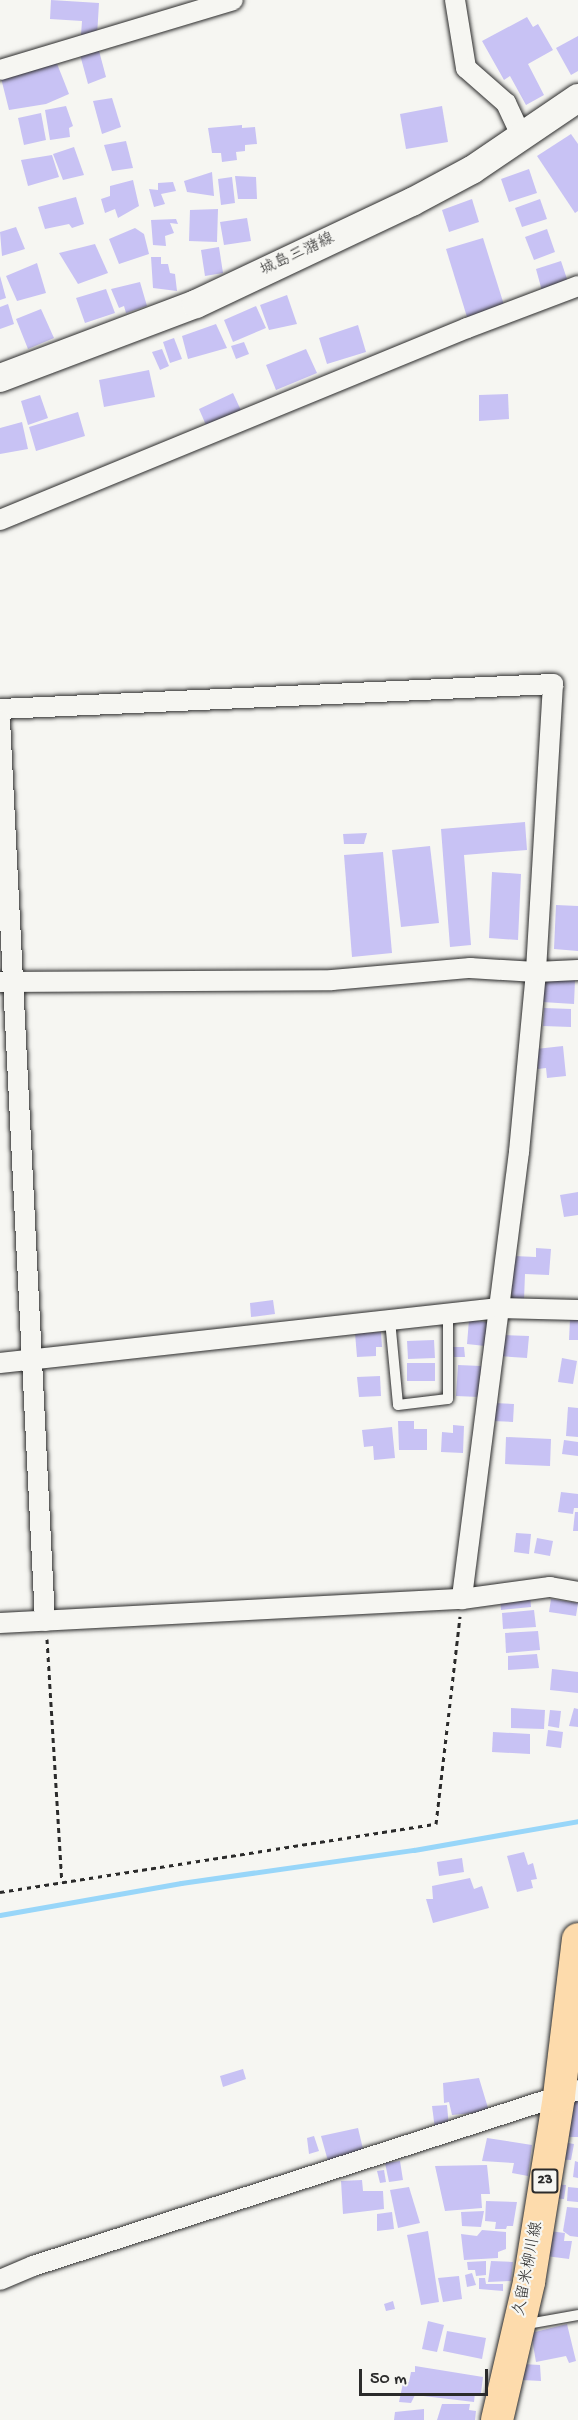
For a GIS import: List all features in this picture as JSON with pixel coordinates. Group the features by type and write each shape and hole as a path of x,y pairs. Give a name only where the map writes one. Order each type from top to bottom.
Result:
{"main road":[{"name":"城島三潴線","path":"0,378 196,304 412,202 472,170 578,98"},
{"name":"久留米柳川線","path":"497,2420 529,2282 568,2093 578,1939"}],"street":[{"path":"0,70 233,0"},
{"path":"455,0 466,68 506,103 522,137"},
{"path":"0,520 456,333 578,286"},
{"path":"0,709 554,684 536,972 519,1152 462,1599"},
{"path":"0,720 6,982 31,1361 45,1621"},
{"path":"6,982 332,980 470,968 536,972 578,970"},
{"path":"0,1363 499,1308 578,1310"},
{"path":"0,1623 462,1599 550,1587 578,1592"},
{"path":"0,2280 33,2266 568,2093"}],"lane":[{"path":"390,1320 398,1405 448,1399 448,1314"},
{"path":"519,2326 578,2315"}],"path":[{"path":"0,1892 436,1824 462,1599"},
{"path":"45,1621 62,1882"}],"building":[{"path":"51,0 99,3 97,36 81,35 82,21 50,19"},
{"path":"527,17 533,27 538,24 553,50 528,64 544,95 526,105 510,76 504,80 482,41"},
{"path":"578,36 578,71 571,75 556,48"},
{"path":"98,47 106,77 88,84 79,51"},
{"path":"54,56 69,94 46,104 9,110 1,78"},
{"path":"112,98 121,127 102,134 93,101"},
{"path":"66,106 73,126 69,128 70,137 50,140 45,110"},
{"path":"442,106 448,142 406,149 400,114"},
{"path":"41,113 46,140 24,145 18,118"},
{"path":"242,125 242,128 255,127 257,144 245,145 245,151 236,152 237,160 222,162 221,153 212,153 208,128"},
{"path":"571,134 578,144 578,211 575,213 537,156"},
{"path":"126,141 133,168 112,171 104,145"},
{"path":"74,147 84,175 63,180 53,154"},
{"path":"52,155 59,177 28,186 21,160"},
{"path":"529,169 537,193 509,202 501,179"},
{"path":"212,172 214,196 187,192 184,181"},
{"path":"235,176 256,177 257,199 238,199"},
{"path":"232,177 235,203 221,205 218,179"},
{"path":"133,180 139,206 118,218 115,209 105,213 101,199 110,196 110,186"},
{"path":"173,182 176,191 161,194 165,204 154,207 149,189 158,190 158,183"},
{"path":"76,197 84,224 72,228 69,224 45,229 38,207"},
{"path":"472,199 479,222 449,232 442,210"},
{"path":"540,199 547,219 522,227 515,208"},
{"path":"218,209 217,242 189,241 190,210"},
{"path":"247,218 251,241 224,245 220,222"},
{"path":"176,219 178,224 170,223 174,233 165,236 166,246 153,245 151,220"},
{"path":"16,227 25,249 2,256 0,232"},
{"path":"135,228 144,234 149,254 119,264 109,239"},
{"path":"547,229 555,252 534,260 525,237"},
{"path":"483,238 504,305 467,317 446,249"},
{"path":"95,244 108,273 78,284 59,253"},
{"path":"219,247 223,273 205,276 201,250"},
{"path":"151,257 161,257 161,264 168,264 170,273 175,274 177,291 153,288"},
{"path":"561,261 568,282 542,291 536,269"},
{"path":"37,263 46,293 17,301 6,276"},
{"path":"0,276 6,298 0,300"},
{"path":"140,282 147,306 126,313 124,306 119,308 111,289"},
{"path":"106,289 115,313 85,323 76,298"},
{"path":"287,295 297,324 269,330 260,305"},
{"path":"8,304 14,324 0,329 0,307"},
{"path":"256,306 266,328 233,342 224,320"},
{"path":"41,309 54,338 28,349 16,319"},
{"path":"216,324 227,348 188,359 182,336"},
{"path":"358,325 366,352 327,364 319,338"},
{"path":"174,338 182,359 170,363 163,342"},
{"path":"244,342 249,354 236,359 231,346"},
{"path":"162,349 169,366 160,370 152,352"},
{"path":"306,349 317,373 276,390 266,365"},
{"path":"149,370 155,397 104,407 99,380"},
{"path":"233,393 244,417 209,432 199,409"},
{"path":"508,394 509,419 479,421 479,395"},
{"path":"40,395 48,418 28,425 21,401"},
{"path":"78,412 85,436 36,451 29,427"},
{"path":"22,422 28,449 0,454 0,428"},
{"path":"525,822 527,850 464,855 471,945 450,947 441,829"},
{"path":"367,833 364,844 344,844 343,834"},
{"path":"430,846 439,923 401,927 392,850"},
{"path":"383,852 392,953 352,957 344,855"},
{"path":"492,872 521,874 518,940 489,938"},
{"path":"556,905 578,906 578,951 554,949"},
{"path":"544,978 575,980 574,1004 542,1002"},
{"path":"544,1008 571,1009 571,1027 543,1026"},
{"path":"563,1046 566,1076 547,1078 546,1068 538,1069 536,1049"},
{"path":"578,1192 578,1215 564,1217 560,1195"},
{"path":"536,1248 551,1249 549,1275 525,1274 524,1300 511,1300 514,1256 536,1257"},
{"path":"273,1300 275,1314 251,1317 250,1303"},
{"path":"570,1319 578,1320 578,1340 569,1340"},
{"path":"469,1320 487,1322 485,1346 467,1344"},
{"path":"381,1332 382,1347 376,1347 376,1356 357,1357 355,1333"},
{"path":"500,1335 529,1336 527,1358 498,1356"},
{"path":"434,1340 435,1358 408,1359 407,1341"},
{"path":"453,1347 464,1347 465,1357 454,1357"},
{"path":"562,1358 577,1361 573,1384 558,1382"},
{"path":"407,1363 435,1363 435,1381 407,1381"},
{"path":"458,1365 481,1366 479,1397 456,1396"},
{"path":"380,1376 381,1396 359,1397 357,1377"},
{"path":"494,1403 514,1404 513,1422 493,1421"},
{"path":"568,1407 578,1408 578,1437 566,1436"},
{"path":"398,1421 414,1421 414,1429 427,1429 427,1450 399,1450"},
{"path":"453,1425 464,1426 463,1453 441,1452 442,1432 453,1433"},
{"path":"392,1427 395,1458 374,1460 373,1446 364,1447 362,1430"},
{"path":"506,1437 551,1439 550,1466 505,1464"},
{"path":"564,1440 578,1442 578,1456 562,1454"},
{"path":"561,1492 578,1494 578,1508 574,1508 573,1514 558,1512"},
{"path":"575,1512 578,1512 578,1531 573,1531"},
{"path":"516,1533 531,1534 529,1554 514,1552"},
{"path":"537,1538 553,1541 550,1556 534,1553"},
{"path":"530,1594 531,1607 501,1610 500,1597"},
{"path":"551,1599 578,1603 576,1616 549,1612"},
{"path":"534,1610 536,1627 503,1629 502,1613"},
{"path":"538,1631 540,1650 506,1653 505,1633"},
{"path":"537,1654 539,1668 508,1670 508,1656"},
{"path":"552,1669 578,1672 578,1693 550,1690"},
{"path":"511,1708 545,1710 544,1729 511,1728"},
{"path":"574,1708 578,1709 578,1727 569,1726"},
{"path":"550,1710 561,1711 559,1728 548,1726"},
{"path":"548,1730 563,1732 561,1748 546,1746"},
{"path":"493,1732 530,1734 530,1754 492,1752"},
{"path":"524,1852 528,1865 533,1863 537,1879 531,1880 533,1888 517,1892 507,1856"},
{"path":"462,1858 464,1872 439,1876 437,1862"},
{"path":"470,1878 474,1889 482,1886 489,1908 433,1923 426,1899 433,1899 432,1886"},
{"path":"243,2069 246,2079 223,2087 220,2076"},
{"path":"479,2078 488,2108 473,2118 473,2113 452,2115 449,2102 444,2103 443,2083"},
{"path":"564,2097 578,2097 578,2137 561,2137"},
{"path":"447,2105 449,2128 435,2129 432,2106"},
{"path":"358,2128 364,2153 328,2161 321,2136"},
{"path":"314,2136 319,2151 309,2154 307,2138"},
{"path":"487,2138 532,2145 528,2176 512,2173 514,2163 482,2161"},
{"path":"556,2141 574,2144 571,2160 553,2159"},
{"path":"400,2161 403,2180 389,2182 385,2163"},
{"path":"575,2161 578,2162 578,2178 573,2177"},
{"path":"487,2165 490,2194 481,2194 482,2208 445,2211 435,2166"},
{"path":"384,2170 386,2182 380,2183 377,2171"},
{"path":"362,2180 363,2191 383,2191 384,2209 343,2214 341,2181"},
{"path":"548,2184 566,2185 564,2199 547,2198"},
{"path":"409,2187 420,2223 398,2228 390,2190"},
{"path":"568,2187 578,2188 578,2202 567,2201"},
{"path":"486,2201 517,2202 513,2226 507,2226 506,2229 495,2229 496,2222 485,2221"},
{"path":"567,2207 578,2208 578,2237 570,2236 563,2231"},
{"path":"484,2211 481,2227 462,2226 461,2212"},
{"path":"392,2212 394,2229 377,2231 377,2214"},
{"path":"482,2230 506,2232 506,2249 498,2252 498,2258 464,2260 461,2234 477,2236"},
{"path":"428,2231 439,2302 421,2305 407,2235"},
{"path":"549,2231 565,2233 564,2241 572,2241 569,2259 546,2256"},
{"path":"486,2261 486,2275 476,2276 475,2270 468,2270 467,2262"},
{"path":"491,2261 513,2262 511,2281 488,2282"},
{"path":"472,2273 476,2285 467,2287 465,2275"},
{"path":"459,2276 462,2299 443,2302 438,2278"},
{"path":"479,2278 485,2278 486,2284 503,2284 503,2291 479,2289"},
{"path":"393,2301 395,2309 386,2311 384,2304"},
{"path":"428,2321 444,2325 437,2352 422,2349"},
{"path":"567,2324 576,2361 569,2363 566,2356 536,2362 531,2333"},
{"path":"447,2331 486,2338 482,2359 443,2351"},
{"path":"522,2364 540,2365 541,2381 522,2380"},
{"path":"415,2366 483,2377 481,2393 475,2393 474,2402 415,2395 411,2403 399,2402 403,2383 409,2382 411,2372 415,2372"},
{"path":"442,2404 470,2404 469,2410 476,2411 475,2420 437,2420"},
{"path":"424,2409 424,2420 394,2420 395,2412"}],"waterway":[{"path":"0,1915 181,1883 414,1850 578,1821"}]}
